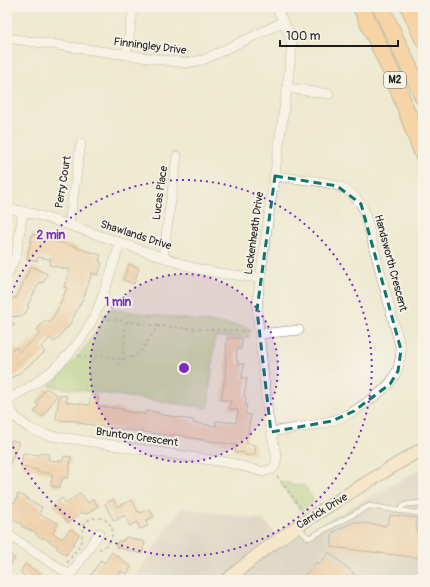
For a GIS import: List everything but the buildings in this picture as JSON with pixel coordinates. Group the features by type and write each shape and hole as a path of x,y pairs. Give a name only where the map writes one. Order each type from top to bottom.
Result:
{"highway":[{"name":"M2","path":"361,7 394,78 423,155"},
{"name":"M2","path":"381,7 423,97"},
{"path":"389,7 423,92"},
{"path":"409,7 423,39"}],"street":[{"path":"126,55 134,7"},
{"name":"Lackenheath Drive","path":"273,467 277,458 271,432 257,310 260,278 292,45 288,31 276,7"},
{"name":"Finningley Drive","path":"7,38 185,63 194,62 214,55 283,22"},
{"path":"287,88 329,94"},
{"name":"Perry Court","path":"69,225 81,143"},
{"name":"Lucas Place","path":"163,256 177,156"},
{"name":"Handsworth Crescent","path":"271,432 332,421 354,411 383,391 390,384 398,371 401,360 401,350 364,210 361,204 345,189 337,186 327,183 274,176"},
{"name":"Shawlands Drive","path":"7,208 69,225 163,256 194,268 260,278"},
{"path":"7,276 16,256 23,212"},
{"path":"7,401 49,373 70,352 92,320 100,303 120,243"},
{"path":"259,332 299,330"},
{"name":"Brunton Crescent","path":"7,401 15,417 29,428 46,435 231,463 263,472 268,471 273,467"},
{"name":"Carrick Drive","path":"231,576 310,518 423,448"},
{"path":"7,534 68,578 99,532"}],"lane":[{"path":"400,511 402,506 405,504 421,503 423,501"},
{"path":"297,527 309,538 369,506 423,514"},
{"path":"231,576 247,580"}],"path":[{"path":"102,318 158,326 259,332"},
{"path":"118,365 123,359 126,322"},
{"path":"70,352 85,358 93,358 101,355 123,359 135,356 141,351 158,326"},
{"path":"273,467 303,512 306,510 310,518"}],"highlighted area":[{"path":"275,176 337,186 361,204 401,350 398,371 390,384 354,411 332,421 271,432 257,310"}],"shaded area":[{"path":"423,468 423,580 132,580 181,508 263,520 285,544"}],"green space":[{"path":"108,309 248,327 249,337 215,337 208,408 49,386 67,369 90,341"},
{"path":"286,482 295,486 304,485 314,502 300,510 281,484"}]}
